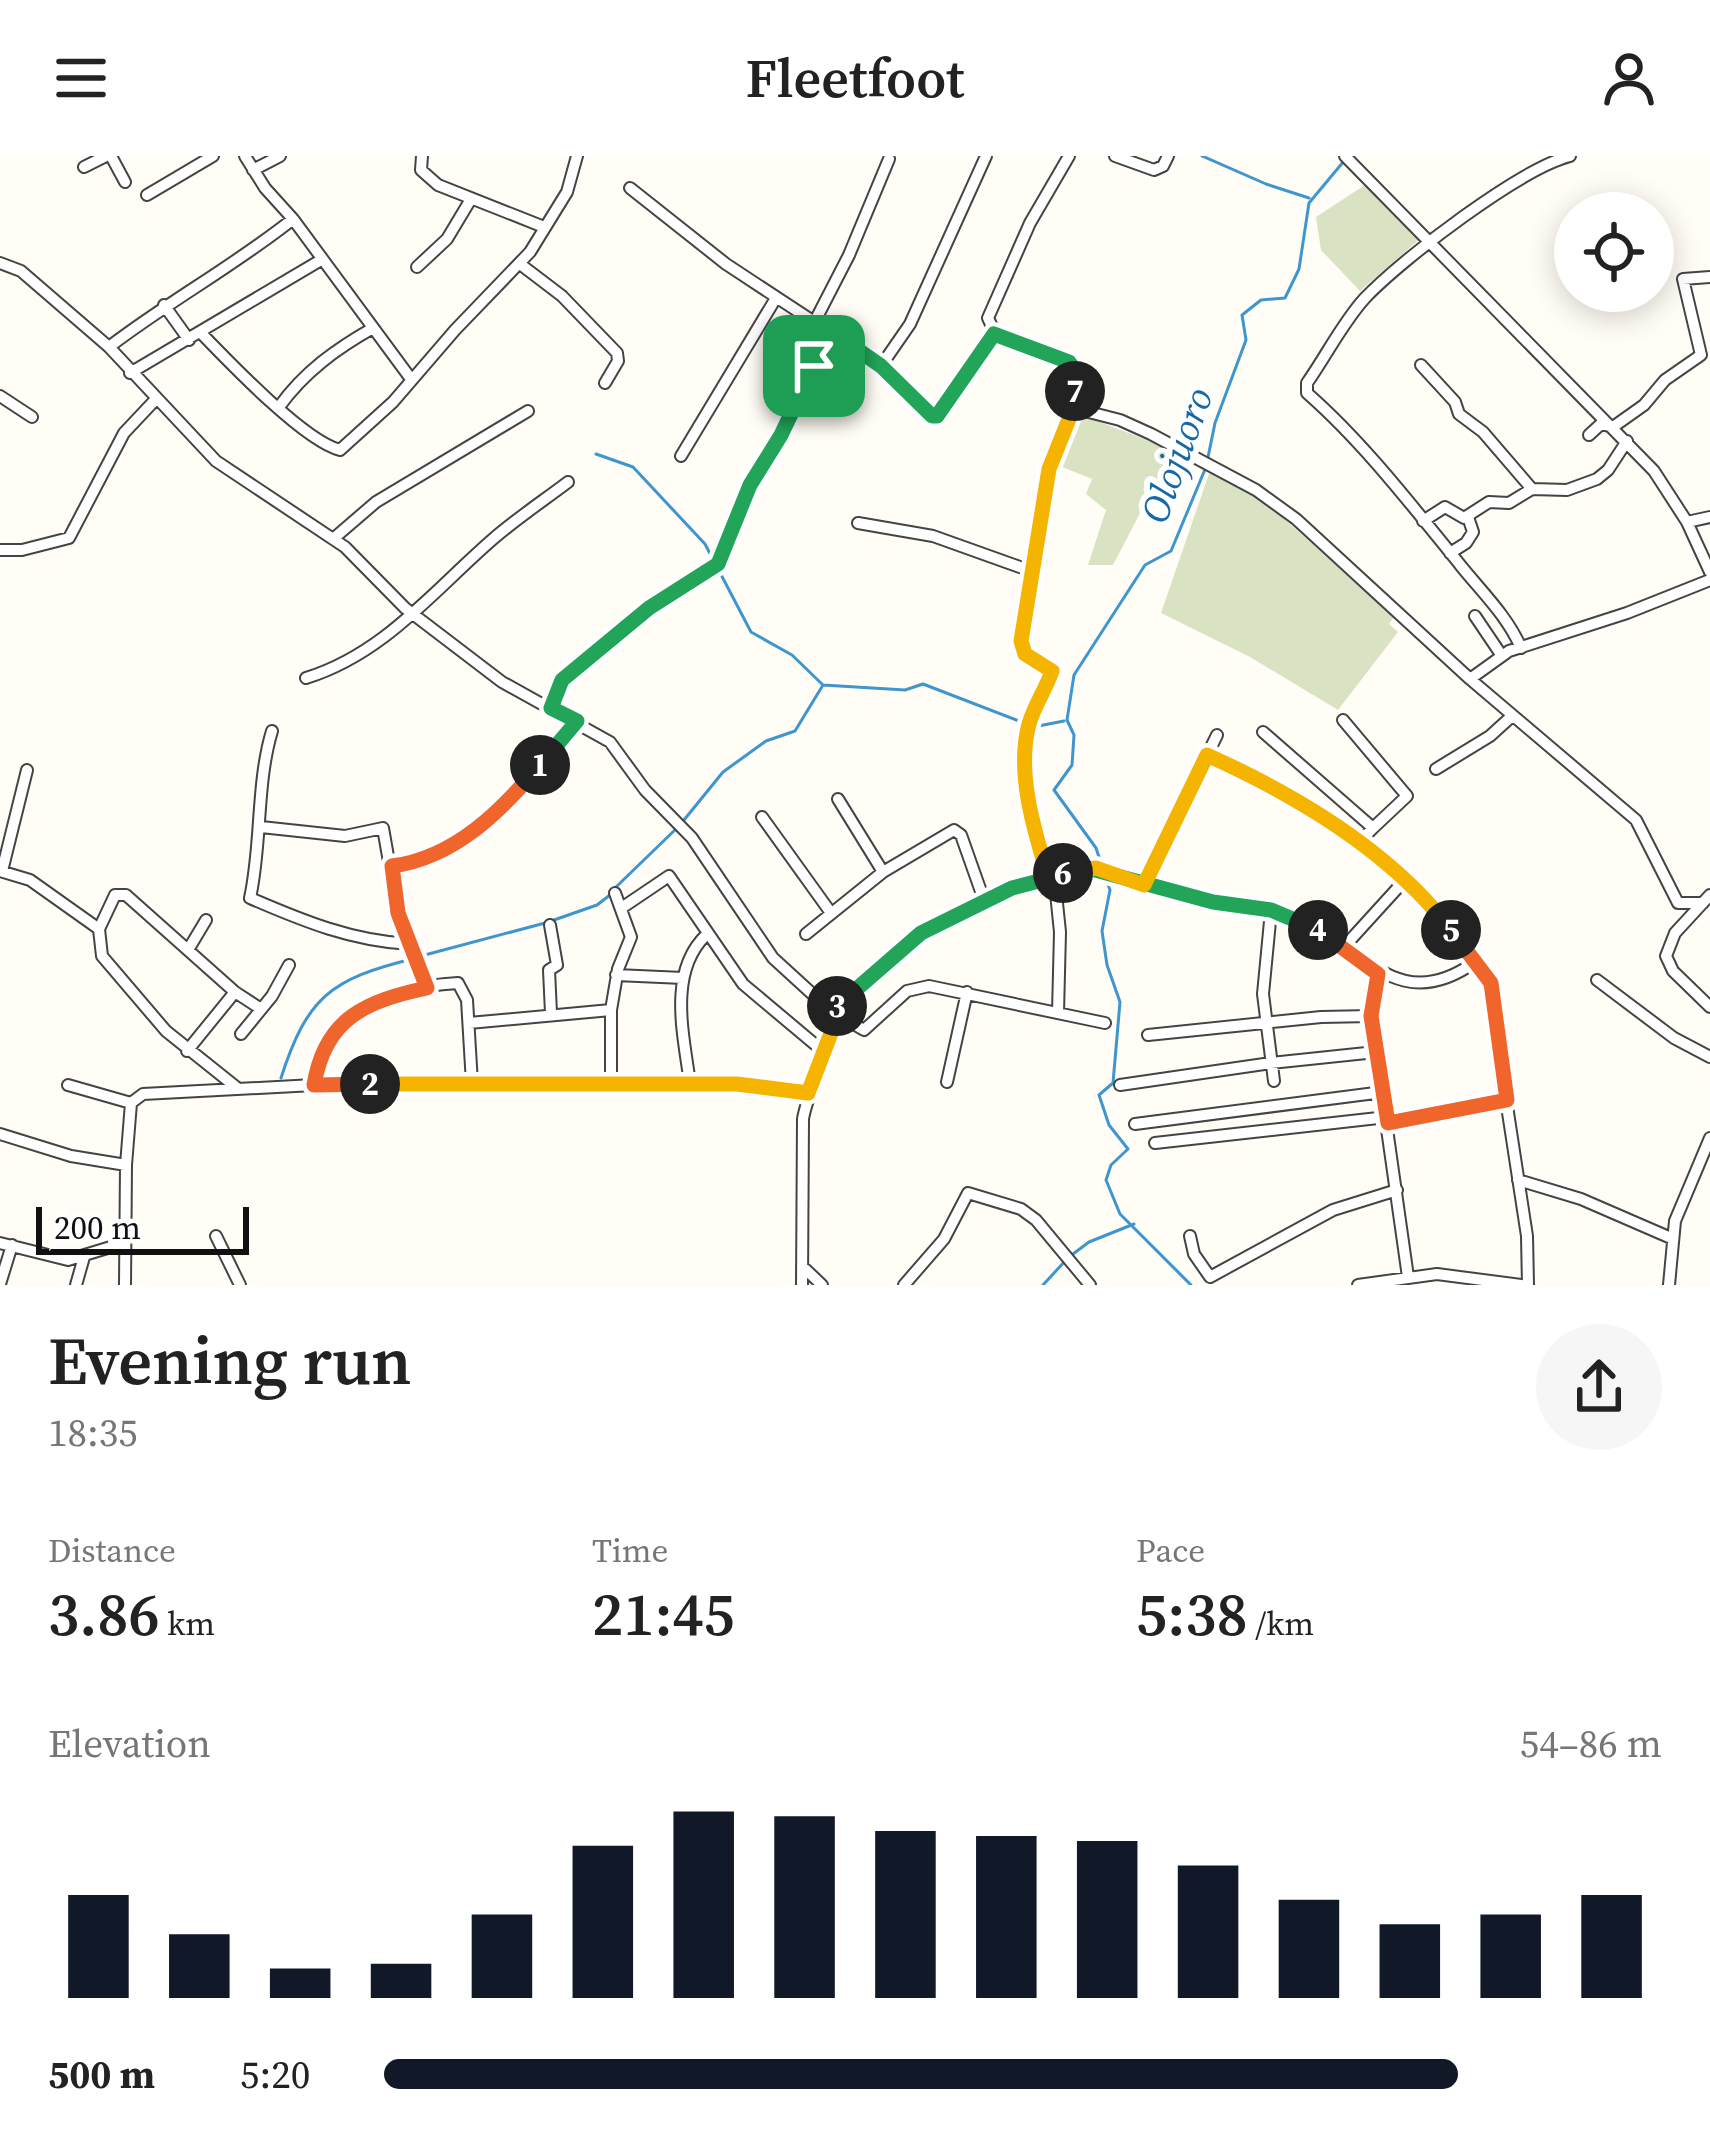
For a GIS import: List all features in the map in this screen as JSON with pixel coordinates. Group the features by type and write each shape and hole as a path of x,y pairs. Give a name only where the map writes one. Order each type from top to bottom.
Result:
{"street":[{"path":"84,166 109,156 125,182"},
{"path":"244,156 411,380"},
{"path":"253,170 280,156"},
{"path":"422,156 422,170 438,184 544,227"},
{"path":"881,366 910,324 986,156"},
{"path":"1058,1013 1060,932 1025,774 1029,723 1052,674 1022,650 1049,469 1073,409 1078,375 1069,362 994,334 988,325 1030,224 1069,156"},
{"path":"1114,156 1154,170 1168,156"},
{"path":"1521,648 1510,626 1423,521 1330,413 1306,393 1307,382 1362,301 1430,242 1546,162 1570,156"},
{"path":"164,305 320,440 340,449 393,402 520,264 567,192 574,157"},
{"path":"147,195 206,158"},
{"path":"814,322 849,255 889,159"},
{"path":"1348,159 1662,481 1687,522 1710,576 1502,656 1470,679"},
{"path":"630,188 776,298 881,366 932,416 937,416 994,334"},
{"path":"417,267 447,239 471,199"},
{"path":"109,347 164,305 244,258 293,219"},
{"path":"130,373 321,260"},
{"path":"0,262 21,271 109,347 216,461 333,539 412,613 502,682 610,742 645,790 680,825 773,958 832,1011 863,1030 916,987 967,992 1105,1023"},
{"path":"520,264 562,296 617,352 618,361 605,383"},
{"path":"1613,428 1703,352 1683,278 1710,277"},
{"path":"681,456 776,298"},
{"path":"279,406 323,359 373,328"},
{"path":"551,708 562,680 649,608 715,566 750,485 835,334"},
{"path":"1421,365 1455,402 1459,414 1483,432 1532,489"},
{"path":"0,396 32,417"},
{"path":"0,550 22,550 70,538 124,433 156,399"},
{"path":"1073,409 1120,420 1196,456 1295,519 1470,679 1636,820 1678,903 1706,899"},
{"path":"333,539 376,502 528,411"},
{"path":"1589,435 1601,424 1613,428"},
{"path":"1423,521 1445,507 1461,518 1468,517 1485,503 1509,503 1532,489 1568,490 1597,479 1627,441"},
{"path":"306,678 378,644 494,537 568,482"},
{"path":"1450,554 1473,532 1468,517"},
{"path":"1687,522 1710,517"},
{"path":"857,523 933,536 1031,571"},
{"path":"1474,616 1502,656"},
{"path":"1436,769 1490,736 1512,716"},
{"path":"1343,720 1406,796 1359,842"},
{"path":"392,866 427,858 496,815 577,721"},
{"path":"272,731 250,898 323,930 413,954"},
{"path":"1263,732 1373,828"},
{"path":"1144,885 1217,735"},
{"path":"1207,755 1276,787 1359,842 1444,921 1491,983 1527,1235 1524,1285 1456,1274 1358,1285"},
{"path":"27,770 1,871 30,880 99,928"},
{"path":"838,799 883,872"},
{"path":"762,817 831,913"},
{"path":"261,827 345,836 383,827 398,913 427,988"},
{"path":"806,934 883,872 948,832 959,831 984,900"},
{"path":"832,1011 903,945 984,900 1051,875 1096,868 1144,885 1300,920 1378,974 1421,980 1455,976 1475,962"},
{"path":"622,907 669,876 748,991 824,1052"},
{"path":"1342,948 1404,881"},
{"path":"611,1084 616,975 631,944 615,893"},
{"path":"238,1088 187,1052 102,956 99,928 108,904 115,895 126,895 235,992 261,1009"},
{"path":"1706,899 1670,940 1666,956 1673,970 1710,1006"},
{"path":"1271,910 1263,980 1274,1081"},
{"path":"188,950 206,920"},
{"path":"550,925 557,965 549,970 551,1013"},
{"path":"690,1084 682,1018 683,978 691,953 706,935"},
{"path":"242,1034 289,965"},
{"path":"1378,974 1371,1016 1408,1277"},
{"path":"616,975 683,978"},
{"path":"1597,980 1674,1038 1710,1058"},
{"path":"314,1085 326,1042 358,1009 395,995 458,983 467,1000 472,1083"},
{"path":"187,1052 235,992"},
{"path":"946,1082 967,992"},
{"path":"469,1023 611,1010"},
{"path":"802,1285 803,1119 833,1028 832,1011"},
{"path":"1148,1036 1371,1016"},
{"path":"1120,1085 1376,1052"},
{"path":"125,1285 131,1103 143,1094 472,1083 737,1084 808,1093"},
{"path":"68,1084 131,1103"},
{"path":"1135,1124 1383,1092"},
{"path":"1154,1143 1387,1120 1507,1100"},
{"path":"0,1134 71,1156 126,1166"},
{"path":"1669,1285 1671,1238 1710,1138"},
{"path":"1518,1180 1581,1199 1671,1238"},
{"path":"1190,1236 1194,1254 1210,1276 1317,1217 1397,1190"},
{"path":"904,1285 944,1240 968,1192 1021,1209 1036,1220 1090,1285"},
{"path":"216,1236 240,1285"},
{"path":"0,1284 6,1244 56,1259 84,1257 124,1243"},
{"path":"76,1285 84,1257"},
{"path":"802,1266 822,1285"}],"green space":[{"path":"1368,183 1421,238 1360,291 1321,250 1316,217"},
{"path":"1079,414 1173,450 1113,565 1088,565 1106,510 1086,494 1092,479 1055,464"},
{"path":"1211,468 1272,508 1394,617 1389,624 1398,632 1338,710 1250,657 1161,613"}],"waterway":[{"path":"1202,156 1309,198"},
{"name":"Olojuoro","path":"1101,863 1096,848 1054,790 1072,765 1074,735 1067,720 1074,675 1145,565 1171,551 1206,467 1215,423 1246,340 1242,315 1261,300 1285,298 1299,269 1309,203 1344,161"},
{"path":"596,454 633,467 705,544 751,632 792,655 823,685"},
{"path":"684,820 723,772 766,741 795,731 823,685 905,690 923,684 1024,723"},
{"path":"1033,727 1064,721"},
{"path":"616,887 678,827"},
{"name":"Olojuoro","path":"1104,873 1110,890 1102,931 1120,1002 1113,1083 1099,1095 1109,1125 1128,1149 1111,1165 1106,1180 1120,1214 1191,1285"},
{"path":"554,920 597,905 610,895"},
{"path":"421,956 545,923"},
{"path":"281,1078 301,1028 326,996 361,975 412,959"},
{"path":"1073,1254 1089,1242 1134,1224"},
{"path":"1043,1285 1066,1260"}],"route":[{"path":"814,366 781,435 750,485 718,564 649,608 562,680 551,708 577,721 496,815 427,858 392,866 398,913 427,988 358,1009 326,1042 314,1085 737,1084 808,1093 833,1028 832,1011 903,945 1012,888 1096,868 1144,885 1154,888 1300,920 1378,974 1371,1016 1388,1123 1507,1100 1487,976 1444,921 1404,881 1359,842 1276,787 1207,755 1144,885 1110,872 1096,868 1048,876 1036,833 1024,750 1030,719 1052,671 1025,654 1021,641 1049,469 1073,409 1078,375 1069,362 994,334 937,416 881,366 835,334 814,366"}]}
